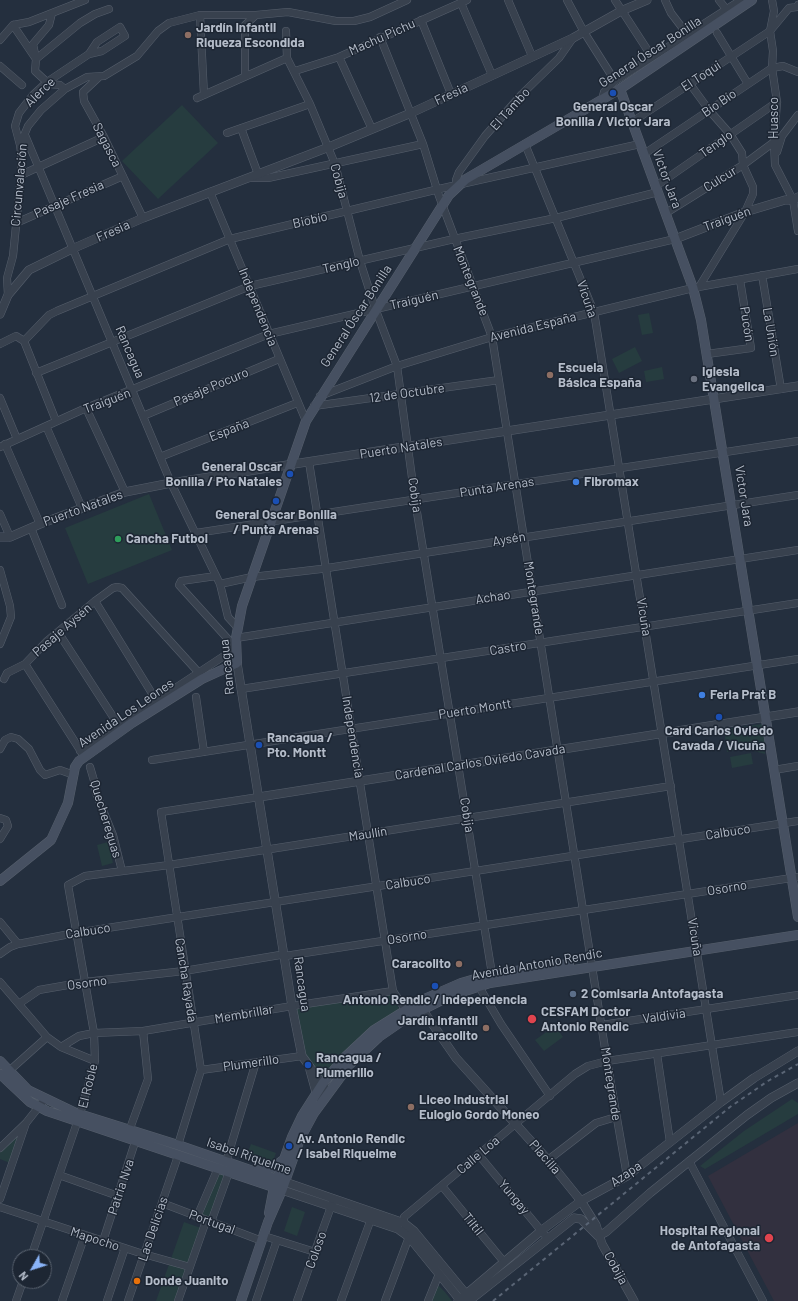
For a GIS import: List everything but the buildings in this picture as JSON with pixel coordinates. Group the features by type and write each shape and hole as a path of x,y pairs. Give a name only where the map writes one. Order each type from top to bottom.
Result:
{"main road":[{"name":"General Óscar Bonilla","path":"237,627 252,576 273,521 306,421 375,308 416,248 442,204 457,186 620,89 752,0"},
{"name":"Víctor Jara","path":"620,89 675,239 696,288 724,453 783,824 795,877 798,917"},
{"name":"Rancagua","path":"237,627 236,648 238,663"},
{"name":"Avenida Los Leones","path":"0,881 51,840 68,803 75,767 82,754 202,679 238,663"},
{"name":"Avenida Antonio Rendic","path":"697,948 798,929"},
{"name":"Avenida Antonio Rendic","path":"280,1185 283,1160 302,1116 323,1083 359,1043 374,1030 405,1009 446,988 492,974 592,963 798,935"},
{"name":"Avenida Antonio Rendic","path":"241,1301 268,1222 269,1210 300,1140 321,1102 350,1064 365,1049 390,1029 422,1009 481,985 592,963"},
{"name":"Isabel Riquelme","path":"0,1061 5,1075 17,1092 38,1107 134,1131 178,1145 254,1171 280,1185"},
{"name":"Isabel Riquelme","path":"5,1075 28,1090 79,1118 126,1139 229,1172 280,1185"},
{"path":"254,1171 274,1167 283,1160"}],"street":[{"path":"0,40 13,25 29,22 85,0"},
{"name":"Circunvalación","path":"8,295 6,278 13,256 21,175 22,160 20,145 32,120 65,89 87,78 104,76 137,56 158,30 169,23 200,15 256,15 288,12 336,21 354,21 370,17 407,0"},
{"path":"508,0 532,56"},
{"path":"567,0 584,32 615,81"},
{"path":"615,0 652,57"},
{"name":"Fresia","path":"0,314 8,295 29,270 72,249 143,218 329,147 410,113 573,38 621,11 647,0"},
{"path":"665,0 687,34"},
{"path":"719,0 726,9"},
{"name":"General Óscar Bonilla","path":"602,100 604,92 615,81 741,0"},
{"name":"Huasco","path":"772,0 774,11 770,31 772,68 777,102 774,142 776,155 775,165 795,198 798,231"},
{"path":"464,1 492,75"},
{"name":"Machu Pichu","path":"295,71 339,56 464,1"},
{"name":"El Toqui","path":"632,122 770,31 789,8 798,6"},
{"path":"36,59 80,23 95,14 109,9"},
{"path":"52,13 49,25 33,44 36,59 35,71 47,82 60,85 65,89"},
{"path":"200,15 200,96 287,58"},
{"path":"245,76 245,25 256,15"},
{"path":"421,20 452,94"},
{"path":"13,25 36,59"},
{"name":"Alerce","path":"20,145 15,126 19,113 33,95 47,82 89,54 102,51 126,36 120,27 97,42 89,54"},
{"name":"Cobija","path":"286,31 287,58 295,71 329,147 348,211 360,261 375,308 397,366 415,500 468,818 492,974"},
{"path":"717,34 748,84"},
{"name":"Montegrande","path":"380,37 423,144 454,239 475,286 492,336 607,1061 627,1176"},
{"name":"El Tambo","path":"457,186 458,172 485,136 522,94 559,58 573,38"},
{"path":"339,56 372,129"},
{"path":"0,66 22,85"},
{"path":"772,68 782,66 798,72"},
{"name":"Bío Bío","path":"644,154 772,68"},
{"name":"Sagasca","path":"99,77 84,92 84,101 104,137 143,218"},
{"path":"690,84 709,110 730,134 742,153 743,165 753,187 753,194 745,212 696,288"},
{"name":"Tenglo","path":"36,373 250,286 454,239 556,218 657,189 730,134 777,102"},
{"path":"227,133 310,104"},
{"path":"776,155 782,136 798,115"},
{"path":"241,128 258,174"},
{"name":"Rancagua","path":"24,135 170,483 220,584 228,617 237,627"},
{"path":"21,175 104,137"},
{"name":"Culcur","path":"666,213 743,165 774,142"},
{"name":"Fresia","path":"249,178 268,178 423,144"},
{"name":"Vicuña","path":"526,144 594,312 721,1102"},
{"name":"Biobío","path":"24,341 49,315 230,239 437,189 535,169 640,144"},
{"name":"Pasaje Fresia","path":"16,223 123,176"},
{"name":"Independencia","path":"210,192 297,403 306,421"},
{"name":"Traiguén","path":"2,446 86,408 132,391 269,334 675,239 745,212 795,198"},
{"name":"Avenida España","path":"320,396 397,366 492,336 696,288 798,269"},
{"name":"La Unión","path":"762,276 781,389"},
{"name":"Pucón","path":"707,354 751,348 740,280"},
{"path":"0,344 16,336 24,341 56,422"},
{"name":"Pasaje Pocuro","path":"142,416 279,359"},
{"name":"12 de Octubre","path":"314,406 499,380"},
{"name":"Puerto Natales","path":"10,537 125,492 170,483 798,386"},
{"path":"0,398 17,439"},
{"name":"España","path":"160,457 297,403"},
{"path":"86,408 125,492"},
{"path":"46,426 82,508"},
{"name":"Punta Arenas","path":"196,533 798,441"},
{"path":"2,446 40,524"},
{"name":"Independencia","path":"309,462 393,991 405,1009"},
{"name":"Aysén","path":"220,584 252,576 326,568 798,495"},
{"path":"0,514 10,537 0,537"},
{"path":"31,528 62,605"},
{"name":"Achao","path":"236,638 798,550"},
{"path":"0,570 10,606 11,617 0,644"},
{"path":"216,576 181,581 179,585 236,648"},
{"name":"Pasaje Aysén","path":"4,679 6,673 25,664 58,632 113,588 122,588 199,673"},
{"path":"95,601 156,700"},
{"name":"Castro","path":"242,689 798,603"},
{"path":"58,632 119,726"},
{"name":"Avenida Los Leones","path":"82,754 156,700 236,648"},
{"name":"Puerto Montt","path":"152,760 798,659"},
{"name":"Rancagua","path":"238,663 292,1006 302,1056 309,1067 323,1083"},
{"path":"25,664 82,754"},
{"path":"196,697 204,752"},
{"name":"Cardenal Carlos Oviedo Cavada","path":"161,812 798,712"},
{"path":"0,749 5,740 12,737 18,738 29,749 40,770 45,775 60,770 74,775"},
{"path":"774,770 798,766"},
{"name":"Quechereguas","path":"90,767 96,793 113,835 122,871"},
{"name":"Maullín","path":"68,885 85,876 169,865 671,786"},
{"name":"Cancha Rayada","path":"161,812 184,971 201,1070 178,1145"},
{"path":"0,818 6,820 8,826 0,839"},
{"name":"Calbuco","path":"0,954 10,947 18,944 75,933 798,821"},
{"name":"Osorno","path":"20,1004 39,990 85,982 184,971 280,955 285,956 795,877"},
{"name":"El Roble","path":"35,1249 79,1118 95,1061 94,1033 75,933 68,885"},
{"path":"0,922 18,944"},
{"path":"0,982 47,1037 61,1047 95,1061"},
{"path":"481,985 481,990 501,1024 550,1096"},
{"name":"Membrillar","path":"61,1047 79,1036 94,1033 143,1030 393,991"},
{"name":"Valdivia","path":"602,1025 798,995"},
{"name":"Placilla","path":"422,1009 456,1058 548,1160 581,1201 596,1225 598,1236"},
{"path":"126,1139 134,1131 148,1079 143,1030"},
{"name":"Calle Loa","path":"404,1223 404,1217 575,1074 588,1066 607,1061 798,1032"},
{"path":"5,1075 47,1037"},
{"name":"Azapa","path":"469,1298 504,1262 542,1230 581,1201 627,1176 721,1102 754,1078 798,1051"},
{"path":"657,1054 670,1142"},
{"name":"Plumerillo","path":"201,1070 302,1056"},
{"path":"226,1162 256,1062"},
{"name":"Rancagua","path":"309,1067 316,1092"},
{"name":"Avenida Antonio Rendic","path":"321,1102 324,1090 323,1083"},
{"path":"598,1236 606,1232 689,1161 754,1109 798,1084"},
{"path":"0,1148 26,1123 45,1099"},
{"path":"548,1160 596,1123 616,1117"},
{"path":"0,1199 26,1123"},
{"name":"Patria Nva","path":"103,1241 136,1142 134,1131"},
{"name":"Yungay","path":"478,1154 548,1239"},
{"name":"Las Delicias","path":"130,1300 144,1254 178,1156"},
{"path":"689,1161 763,1301"},
{"path":"197,1217 218,1168"},
{"path":"178,1301 190,1267 229,1172"},
{"path":"59,1176 118,1196"},
{"name":"Isabel Riquelme","path":"280,1185 334,1198 404,1223 414,1231 469,1298"},
{"name":"Isabel Riquelme","path":"280,1185 331,1207 398,1229 409,1237 459,1301"},
{"name":"Tiltil","path":"442,1186 504,1262"},
{"name":"Coloso","path":"297,1301 334,1198"},
{"name":"Portugal","path":"162,1203 209,1221 315,1252"},
{"name":"Mapocho","path":"0,1207 125,1248 190,1267"},
{"name":"Azapa","path":"459,1301 469,1298 576,1217 583,1221 598,1236"},
{"path":"341,1301 371,1219"},
{"path":"385,1301 409,1237 404,1223"},
{"path":"62,1301 85,1235"},
{"name":"Cobija","path":"598,1236 634,1301"},
{"path":"256,1301 277,1240"},
{"name":"Las Delicias","path":"107,1301 125,1248"},
{"path":"428,1301 439,1274"},
{"path":"16,1301 20,1289"}],"shaded area":[{"name":"Hospital Regional de Antofagasta","path":"798,1123 798,1301 774,1301 708,1176"}],"green space":[{"path":"182,105 218,143 158,199 122,161"},
{"path":"649,313 653,333 642,335 638,315"},
{"path":"635,347 642,361 619,373 612,359"},
{"path":"662,367 664,379 646,382 644,371"},
{"name":"Cancha Futbol","path":"149,494 172,550 88,584 65,528"},
{"path":"763,724 766,742 764,744 765,754 743,748 727,752 724,729"},
{"path":"751,753 753,764 732,768 730,757"},
{"path":"108,842 113,863 102,866 97,845"},
{"path":"392,994 399,1009 372,1028 323,1079 305,1055 295,1008"},
{"path":"555,1026 563,1037 544,1051 535,1040"},
{"path":"792,1099 798,1103 798,1114 705,1169 700,1166 744,1131"},
{"path":"24,1126 10,1163 0,1159 0,1151"},
{"path":"251,1144 276,1153 271,1167 246,1157"},
{"path":"218,1173 225,1176 211,1220 201,1216"},
{"path":"292,1207 305,1212 297,1236 284,1231"},
{"path":"184,1222 201,1228 176,1301 156,1301"},
{"path":"436,1283 445,1292 452,1301 430,1301"}],"railway":[{"path":"493,1301 730,1107 768,1081 798,1064"}],"place":[{"name":"Jardín Infantil Riqueza Escondida","path":"188,35"},
{"name":"General Oscar Bonilla / Victor Jara","path":"613,93"},
{"name":"Escuela Básica España","path":"550,375"},
{"name":"Iglesia Evangelica","path":"694,379"},
{"name":"General Oscar Bonilla / Pto Natales","path":"290,474"},
{"name":"Fibromax","path":"576,482"},
{"name":"General Oscar Bonilla / Punta Arenas","path":"276,501"},
{"name":"Cancha Futbol","path":"118,539"},
{"name":"Feria Prat B","path":"702,695"},
{"name":"Card Carlos Oviedo Cavada / Vicuña","path":"719,717"},
{"name":"Rancagua / Pto. Montt","path":"259,745"},
{"name":"Caracolito","path":"459,964"},
{"name":"Antonio Rendic / Independencia","path":"435,986"},
{"name":"2 Comisaria Antofagasta","path":"573,994"},
{"name":"CESFAM Doctor Antonio Rendic","path":"532,1019"},
{"name":"Jardín Infantil Caracolito","path":"486,1028"},
{"name":"Rancagua / Plumerillo","path":"308,1065"},
{"name":"Liceo Industrial Eulogio Gordo Moneo","path":"411,1107"},
{"name":"Av. Antonio Rendic / Isabel Riquelme","path":"289,1146"},
{"name":"Hospital Regional de Antofagasta","path":"769,1238"},
{"name":"Donde Juanito","path":"137,1281"}]}
